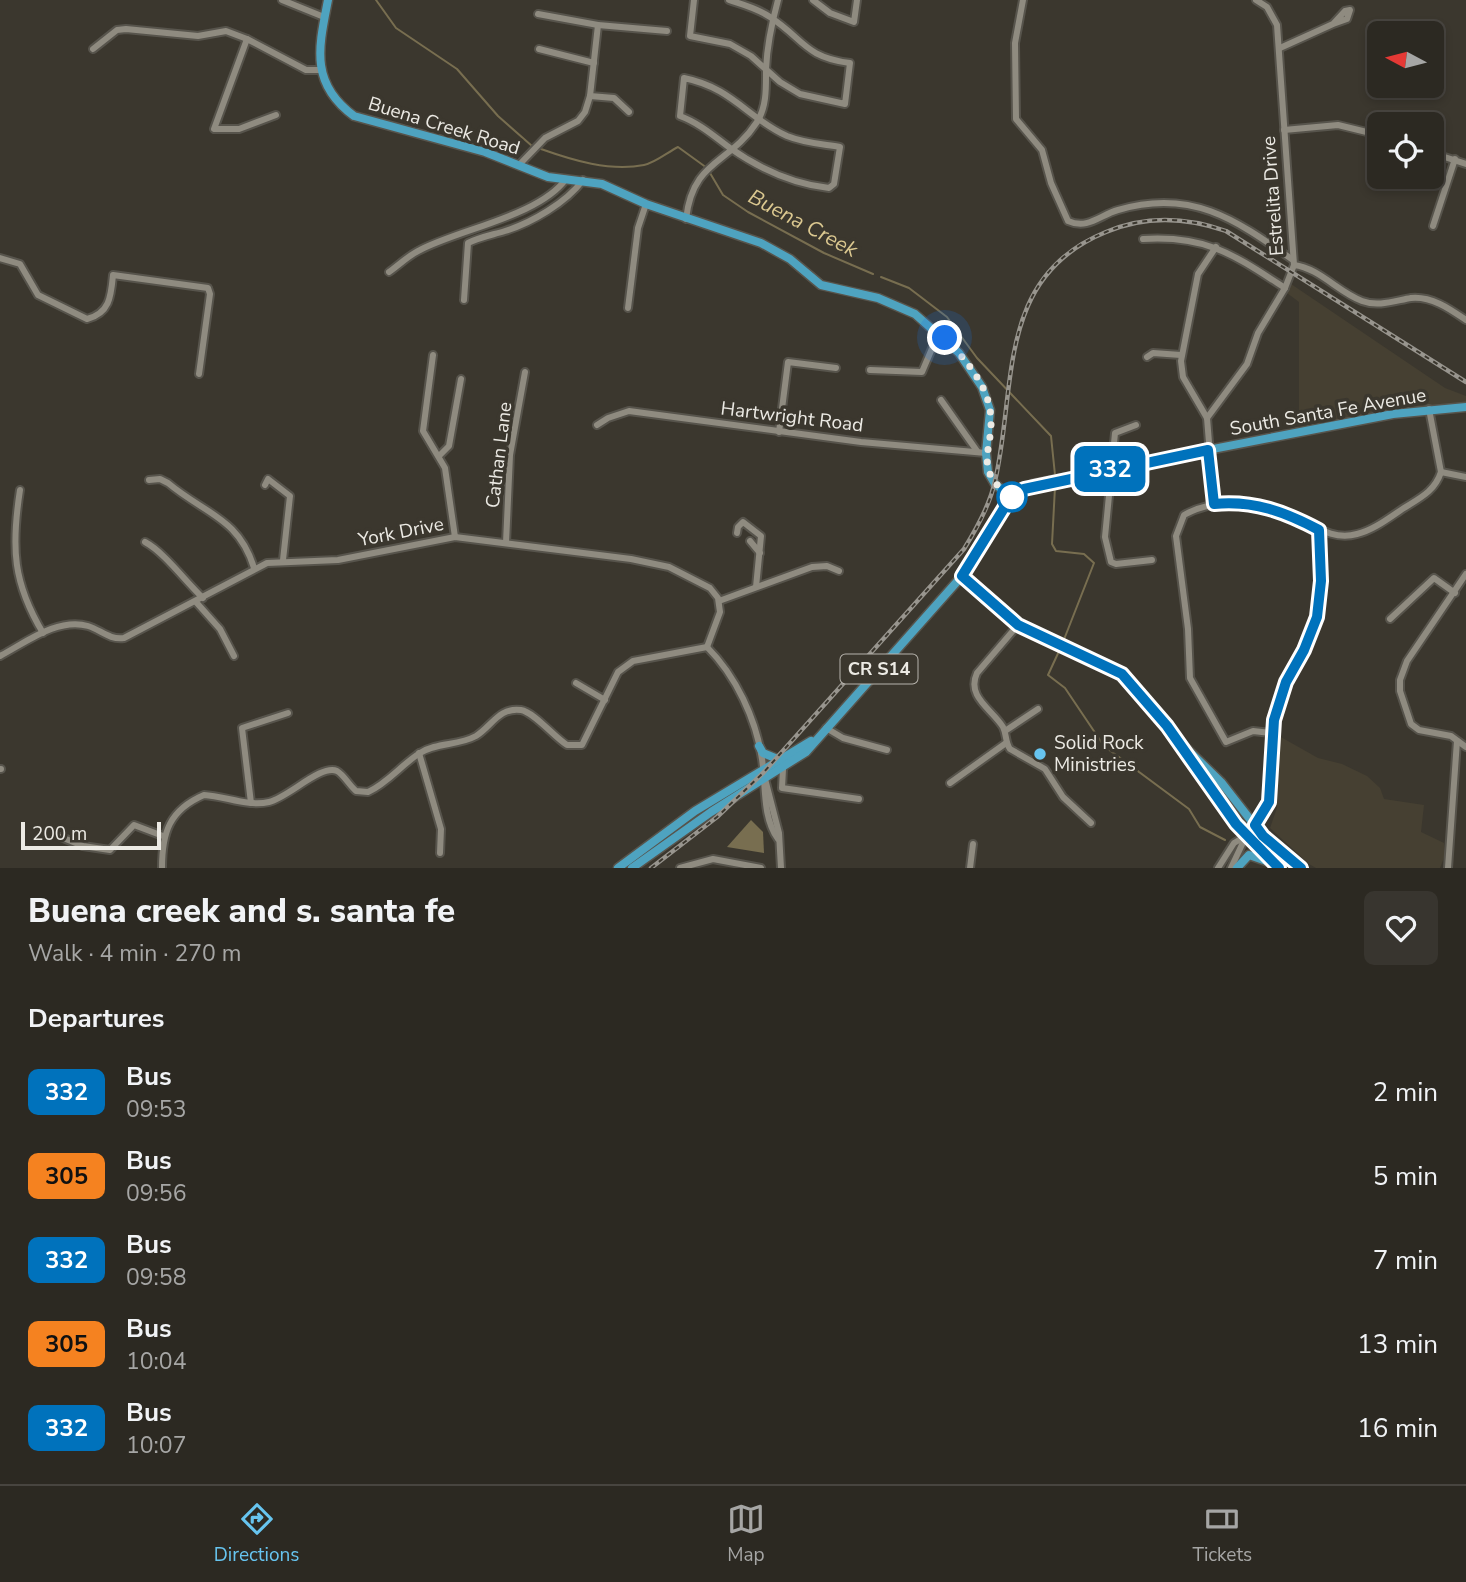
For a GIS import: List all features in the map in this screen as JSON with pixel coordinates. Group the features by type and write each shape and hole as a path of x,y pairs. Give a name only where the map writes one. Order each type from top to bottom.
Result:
{"main road":[{"name":"Buena Creek Road","path":"328,0 318,46 321,70 337,98 355,116 396,125 548,177 602,184 686,219 761,243 790,259 821,285 899,306 939,332 959,353 985,392 990,417 981,452 991,479 1012,498"},
{"name":"South Santa Fe Avenue","path":"618,868 695,811 763,778 814,740 962,576 1012,498 1033,484 1429,410 1466,407"},
{"path":"962,576 1018,625 1122,674 1177,739 1247,836 1276,866"},
{"path":"1177,739 1216,776 1263,836 1301,868"},
{"path":"759,746 763,753 782,764"},
{"path":"632,868 677,835 691,818 763,778"},
{"path":"1237,868 1248,855 1276,866"}],"street":[{"path":"282,0 324,17"},
{"path":"694,0 690,36 730,44 800,94 845,104 849,63 830,60 807,50 773,19 756,9 729,0"},
{"path":"686,219 692,187 707,169 733,150 760,117 766,94 766,69 778,0"},
{"path":"813,0 830,13 854,22 857,0"},
{"path":"1023,0 1014,54 1016,119 1042,150 1051,183 1068,220 1084,225 1117,210 1142,206 1199,208 1237,220 1293,262 1364,302 1387,303 1409,298 1431,301 1466,320"},
{"name":"Estrelita Drive","path":"1207,418 1236,384 1258,333 1285,288 1293,262 1280,48 1273,15 1255,0"},
{"path":"538,14 598,25 667,31"},
{"path":"1280,48 1333,24"},
{"path":"519,165 545,138 578,121 585,112 590,96 598,25"},
{"path":"93,49 117,30 198,36 226,31 306,70 321,70"},
{"path":"247,39 214,129 239,129 276,115"},
{"path":"538,49 594,63"},
{"path":"684,78 713,85 786,135 803,141 840,146 834,184 829,188 787,180 733,150 698,124 680,116 684,78"},
{"path":"590,96 614,98 621,108 629,112"},
{"path":"1284,131 1338,125 1367,132"},
{"path":"1444,156 1466,164"},
{"path":"1433,226 1455,159"},
{"path":"389,272 421,249 506,218 559,188 566,179"},
{"path":"464,300 468,243 508,230 549,209 572,194 583,180"},
{"path":"628,308 638,228 646,204"},
{"path":"1143,239 1175,237 1216,247 1234,255 1285,288"},
{"path":"1214,504 1207,418 1183,377 1181,355 1199,274 1216,247"},
{"path":"0,258 20,264 38,295 87,319 105,309 110,299 113,275 208,288 211,294 199,374"},
{"path":"870,370 922,372 939,332"},
{"path":"1147,357 1153,353 1181,355"},
{"path":"433,355 423,432 445,468 455,537"},
{"path":"779,432 788,362 836,368"},
{"name":"Cathan Lane","path":"506,542 510,455 525,373"},
{"path":"439,456 449,446 461,379"},
{"path":"941,400 981,452"},
{"path":"1271,733 1253,731 1226,742 1190,678 1177,533 1184,515 1214,504 1245,503 1296,517 1319,530 1337,536 1358,534 1427,494 1441,472 1429,410"},
{"name":"Hartwright Road","path":"597,425 624,411 779,432 981,452"},
{"path":"1136,425 1115,433 1105,537 1111,562 1121,565 1152,560"},
{"path":"1441,472 1466,477"},
{"path":"149,480 160,479 168,483 232,527 248,549 254,568"},
{"path":"265,485 268,479 290,496 283,560"},
{"path":"20,490 16,526 17,568 27,607 43,633"},
{"path":"737,533 737,527 743,522 761,535 756,587"},
{"path":"1231,868 1247,836 1269,802 1271,733 1286,682 1304,650 1317,617 1321,581 1319,530"},
{"name":"York Drive","path":"0,656 43,633 71,624 88,626 116,639 124,638 203,598 254,568 283,560 338,559 455,537 660,564 710,588 719,601"},
{"path":"750,541 760,553"},
{"path":"145,542 160,551 177,574 203,598"},
{"path":"707,647 720,611 719,601 812,567 827,566 839,571"},
{"path":"1466,574 1407,661 1400,691 1411,724 1419,730 1439,732 1466,747"},
{"path":"1390,619 1434,578 1455,593"},
{"path":"195,602 220,629 234,656"},
{"path":"1018,625 974,679 979,700 1005,731 1006,743 1016,754 1036,761 1045,769 1063,797 1091,823"},
{"path":"162,868 163,836 182,809 204,795 251,803 279,799 328,769 340,773 356,790 369,792 419,753 430,748 463,743 479,734 501,713 519,710 529,713 567,745 582,745 618,672 633,661 707,647"},
{"path":"707,647 736,685 759,746 763,778 778,839"},
{"path":"576,683 605,700"},
{"path":"1005,731 1038,709"},
{"path":"251,803 242,728 288,713"},
{"path":"826,728 843,738 887,750"},
{"path":"1448,868 1457,741"},
{"path":"950,783 1006,743"},
{"path":"419,753 441,829 443,845 440,853"},
{"path":"771,799 782,788 782,764"},
{"path":"763,778 771,799 782,868"},
{"path":"782,788 859,799"},
{"path":"61,837 83,846 110,850 134,825 163,836"},
{"path":"1218,868 1234,843 1247,836"},
{"path":"970,868 972,844"},
{"path":"680,868 713,859 761,868"}],"shaded area":[{"path":"1291,284 1445,388 1466,396 1466,405 1430,406 1299,432 1299,302 1287,293"},
{"path":"1279,736 1318,758 1342,764 1367,776 1380,788 1384,799 1424,805 1421,832 1444,843 1445,855 1440,868 1316,868 1309,864 1270,828 1277,808"},
{"path":"751,820 763,832 764,853 727,847"}],"waterway":[{"name":"Buena Creek","path":"376,0 396,28 457,69 498,116 532,146"},
{"name":"Buena Creek","path":"541,149 578,161 631,167 648,164 678,147 707,168"},
{"name":"Buena Creek","path":"710,173 723,195 748,212 824,253 873,274"},
{"name":"Buena Creek","path":"881,277 909,288 947,317 977,358 1051,436 1055,475"},
{"name":"Buena Creek","path":"1055,487 1052,544 1056,551 1084,554 1094,563 1063,642"},
{"name":"Buena Creek","path":"1060,649 1048,675 1065,688 1104,746 1189,809 1200,827 1225,840"}],"railway":[{"path":"651,868 717,817 763,773 964,549 993,490 1017,338 1028,306 1045,277 1070,252 1106,232 1136,223 1166,220 1211,226 1226,231 1466,382"}],"bus line":[{"name":"332","path":"1279,868 1236,824 1177,739 1122,674 1018,625 962,576 983,547 1006,505 1024,489 1033,484 1208,450 1214,504 1245,503 1287,513 1319,530 1321,581 1317,617 1304,650 1286,682 1274,720 1271,733 1269,802 1255,825 1263,836 1301,868"}],"place":[{"name":"Solid Rock Ministries","path":"1040,754"}],"route":[{"path":"945,338 959,353 985,392 990,410 986,453 988,472 995,484 1012,497"}]}
